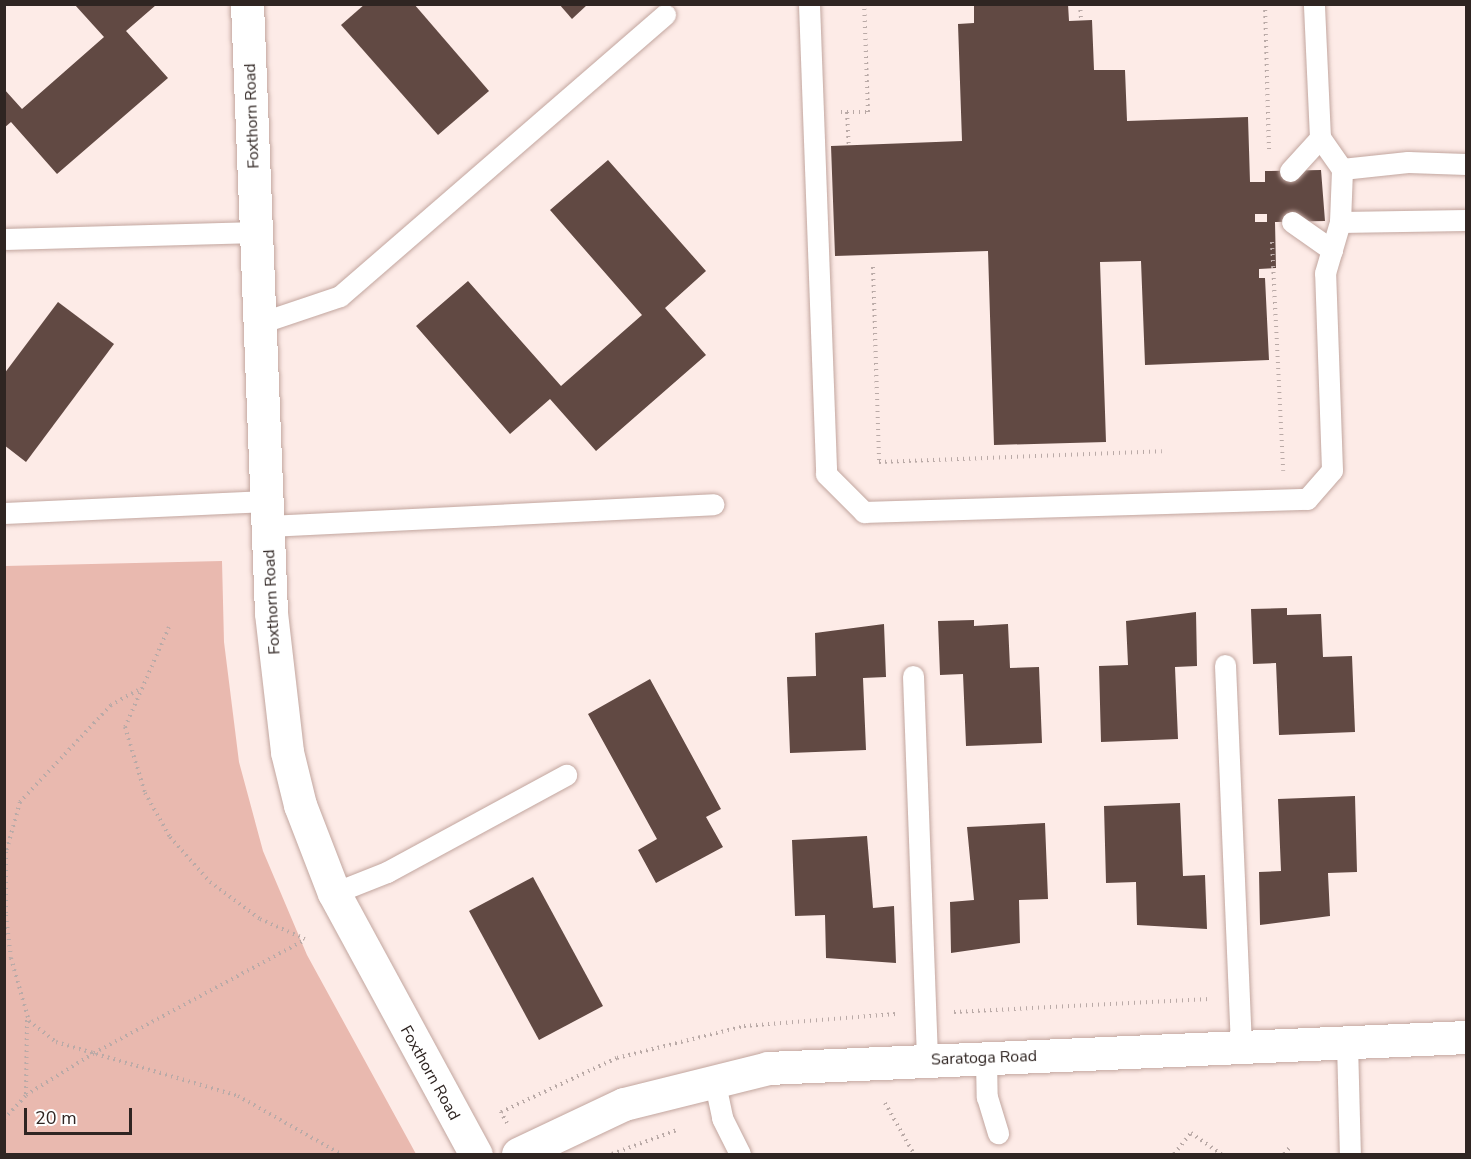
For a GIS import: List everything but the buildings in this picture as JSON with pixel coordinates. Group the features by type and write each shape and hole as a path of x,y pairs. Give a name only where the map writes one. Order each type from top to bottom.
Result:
{"street":[{"name":"Foxthorn Road","path":"247,4 267,513 278,698 287,752 300,805 334,893 476,1155"},
{"name":"Saratoga Road","path":"518,1155 624,1104 714,1079 820,1063 1467,1037"}],"lane":[{"path":"809,4 826,474 864,512 1307,499 1332,470 1325,273 1340,222 1342,169 1320,138 1314,4"},
{"path":"260,323 340,296 664,14"},
{"path":"1290,171 1320,138"},
{"path":"1342,169 1467,165"},
{"path":"1340,222 1467,220"},
{"path":"1292,222 1332,250"},
{"path":"6,239 256,232"},
{"path":"4,513 267,513 713,504"},
{"path":"1225,665 1241,1047"},
{"path":"913,676 927,1060"},
{"path":"334,893 387,872 566,775"},
{"path":"1347,1043 1350,1155"},
{"path":"986,1058 987,1097 998,1132"},
{"path":"714,1079 722,1118 740,1155"}],"path":[{"path":"830,111 868,111 864,4"},
{"path":"1080,4 1081,20"},
{"path":"1265,4 1269,161"},
{"path":"848,111 849,145"},
{"path":"873,267 879,462 1162,451"},
{"path":"1273,268 1284,483"},
{"path":"4,1119 26,1095 94,1053 305,939 260,920 210,882 170,837 145,793 125,727 138,690 168,627"},
{"path":"138,690 111,705 20,802 6,852 6,915 29,1021 56,1042 238,1096 341,1155"},
{"path":"26,1095 27,1013"},
{"path":"885,1103 914,1155"},
{"path":"612,1155 682,1128"},
{"path":"1174,1155 1191,1132 1221,1155"},
{"path":"1284,1155 1290,1147"}],"shaded area":[{"path":"222,561 224,642 239,762 263,851 307,955 416,1154 5,1154 5,566"}]}
